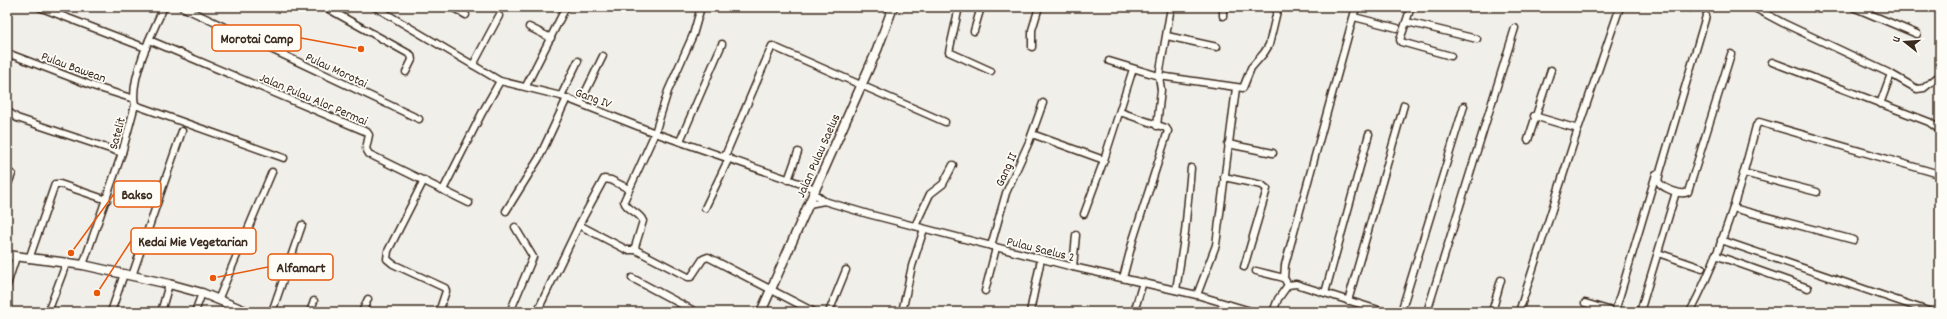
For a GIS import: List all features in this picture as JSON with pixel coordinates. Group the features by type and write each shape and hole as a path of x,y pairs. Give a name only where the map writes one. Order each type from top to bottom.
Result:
{"street":[{"path":"39,7 146,48"},
{"name":"Satelit","path":"83,265 107,200 122,153 134,102 136,80 146,48 164,7"},
{"name":"Pulau Morotai","path":"182,7 419,119"},
{"path":"325,7 410,55 412,60 406,72"},
{"name":"Gang IV","path":"375,7 500,81 526,86 564,97 815,191"},
{"path":"452,7 466,15"},
{"path":"526,86 566,7"},
{"path":"636,250 635,247 643,221 641,216 625,204 655,132 668,91 693,35 701,7"},
{"name":"Jalan Pulau Saelus","path":"761,312 772,291 885,32 893,7"},
{"path":"959,7 949,52 991,71"},
{"path":"974,31 981,7"},
{"path":"1032,46 1032,30 1039,7"},
{"path":"1157,126 1160,90 1159,76 1171,7"},
{"path":"1222,16 1223,7"},
{"path":"1109,61 1159,76 1244,88 1251,68 1269,45 1278,7"},
{"path":"1288,285 1284,278 1285,265 1356,7"},
{"path":"1411,7 1400,40 1401,42 1451,56"},
{"path":"1519,312 1578,129 1620,7"},
{"path":"1753,7 1783,24 1891,74 1920,90 1940,75"},
{"path":"1853,7 1916,34"},
{"path":"473,65 499,16"},
{"path":"1354,16 1397,28"},
{"path":"1706,16 1658,181 1660,186 1684,194 1689,190 1731,54"},
{"path":"1407,22 1477,40"},
{"path":"529,27 551,38"},
{"path":"1427,312 1515,28"},
{"path":"1167,36 1217,47"},
{"name":"Jalan Pulau Alor Permai","path":"149,40 367,132 369,135 366,149 368,154 469,203"},
{"path":"680,141 722,44"},
{"path":"705,208 772,47 776,47 945,122"},
{"name":"Pulau Bawean","path":"7,53 284,158"},
{"path":"580,103 603,56"},
{"path":"506,211 536,164 578,61"},
{"path":"1772,62 1929,122 1940,130"},
{"path":"1084,214 1104,160 1133,69"},
{"path":"1528,140 1534,116 1551,70"},
{"path":"1880,104 1891,74"},
{"path":"443,190 500,81"},
{"path":"1196,295 1216,245 1228,144 1235,109 1236,88"},
{"name":"Gang II","path":"985,291 1006,193 1032,134 1043,103"},
{"path":"1348,301 1404,105"},
{"path":"1401,312 1464,106"},
{"path":"7,111 17,118 122,153"},
{"path":"1120,112 1166,128 1168,131 1133,240 1123,278"},
{"path":"1534,116 1578,129"},
{"path":"1690,312 1715,255 1733,208 1756,126 1761,122 1938,174"},
{"path":"111,312 128,275 182,131"},
{"path":"1032,134 1104,160"},
{"path":"1325,293 1369,134"},
{"path":"1228,144 1273,153"},
{"path":"788,180 798,152"},
{"path":"1585,303 1615,312 1662,153"},
{"path":"915,226 930,194 943,184 953,165"},
{"path":"1176,290 1186,232 1191,168"},
{"path":"218,300 272,172"},
{"path":"1744,172 1817,192"},
{"path":"7,186 12,174"},
{"path":"1224,177 1262,185 1267,189 1244,267"},
{"path":"537,312 579,225 604,179 611,180 630,189"},
{"path":"424,180 388,251 387,259 392,264 445,288 446,291 439,312"},
{"path":"29,259 55,184 60,184 107,200"},
{"name":"Pulau Saelus 2","path":"815,191 824,201"},
{"path":"1640,312 1676,192"},
{"name":"Pulau Saelus 2","path":"809,204 824,201 924,229 1073,267 1196,295 1254,312"},
{"path":"1733,208 1854,240"},
{"path":"272,312 302,225"},
{"path":"579,225 627,250 636,250 689,277 703,259 708,257 814,312"},
{"path":"510,312 533,257 515,227"},
{"path":"902,312 912,266 924,229"},
{"path":"1073,267 1076,235"},
{"path":"1721,240 1932,312"},
{"path":"1658,252 1702,268"},
{"path":"7,255 66,264 83,265 169,284 202,293 248,312"},
{"path":"1715,255 1808,288"},
{"path":"7,285 16,257"},
{"path":"1030,312 1041,259"},
{"path":"48,312 66,264"},
{"path":"829,312 846,270"},
{"path":"1256,271 1284,278"},
{"path":"632,278 696,312"},
{"path":"1492,312 1501,280"},
{"path":"1134,312 1143,282"},
{"path":"160,312 169,284"},
{"path":"1273,312 1278,299 1288,285 1296,284 1385,312"},
{"path":"195,312 202,293"},
{"path":"362,312 368,299"},
{"path":"310,312 314,301"},
{"path":"225,312 228,304"}],"place":[{"name":"Morotai Camp","path":"361,49"},
{"name":"Bakso","path":"71,253"},
{"name":"Alfamart","path":"213,278"},
{"name":"Kedai Mie Vegetarian","path":"97,293"}]}
